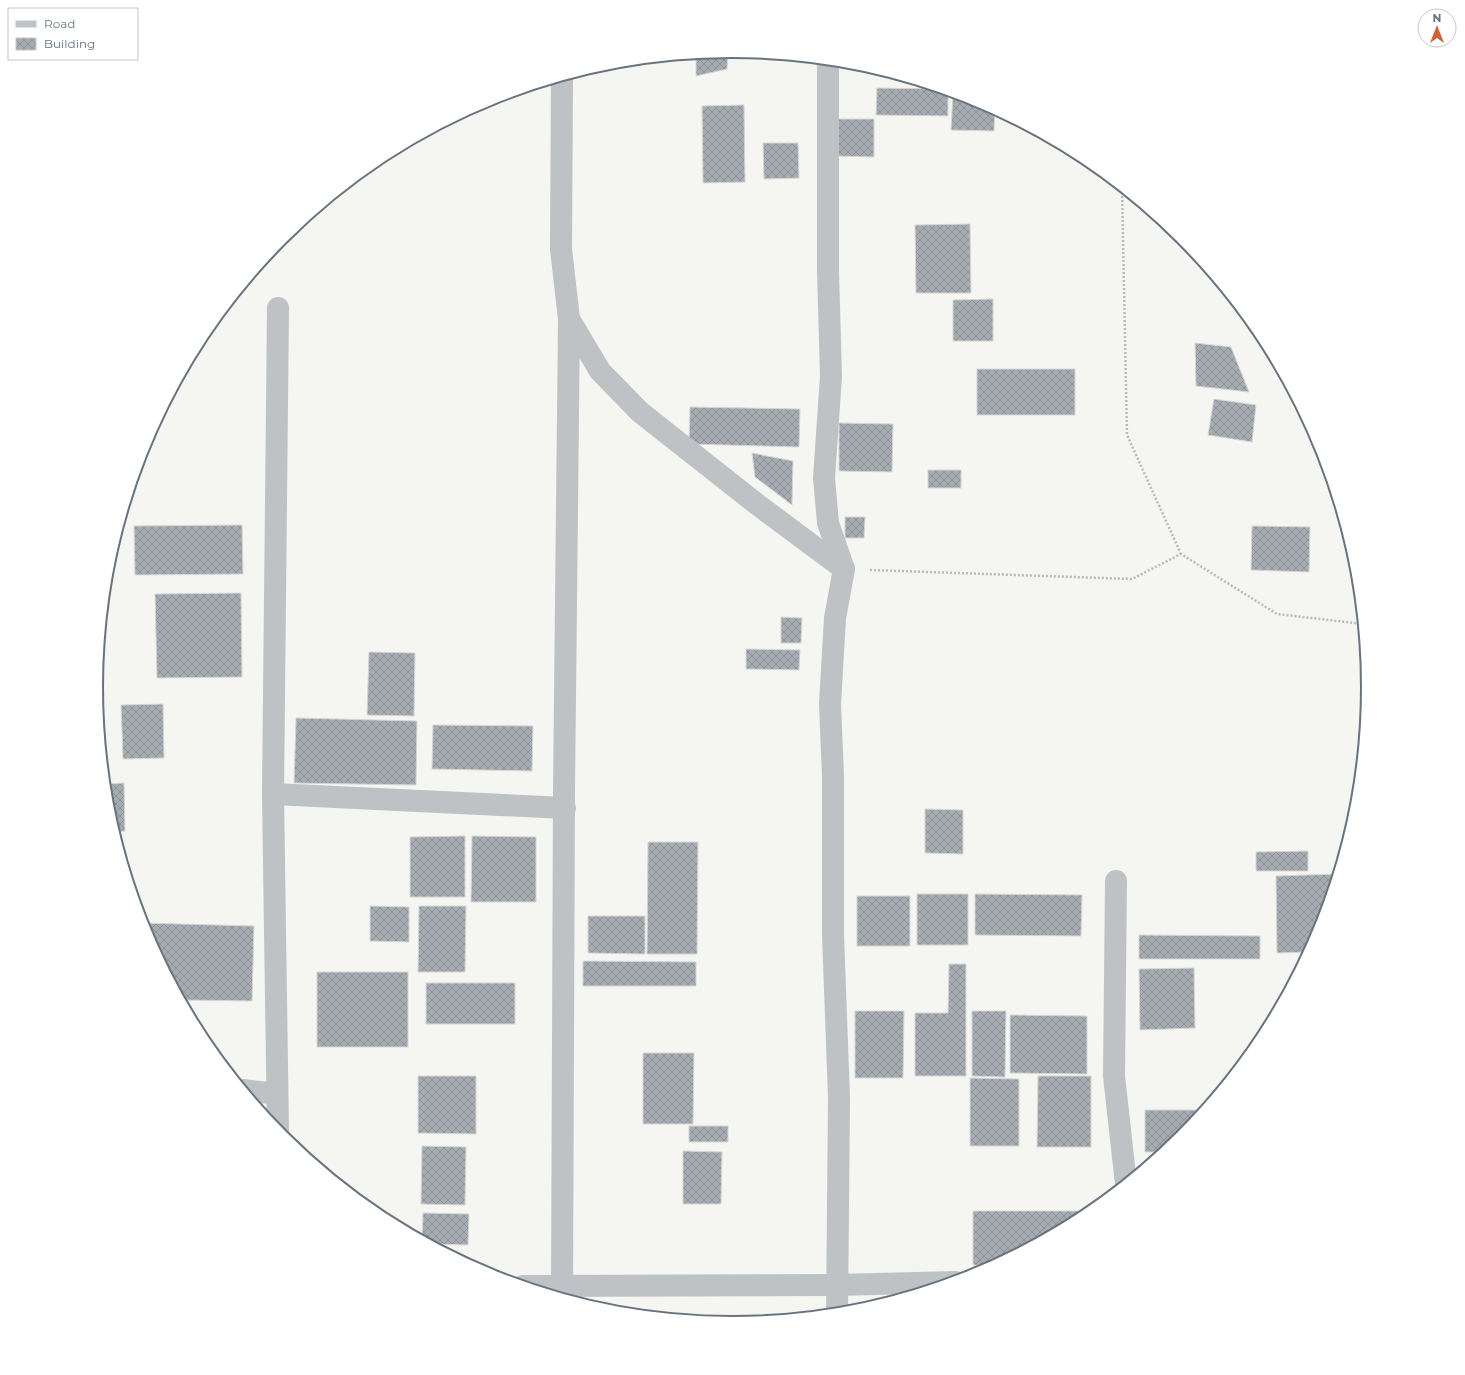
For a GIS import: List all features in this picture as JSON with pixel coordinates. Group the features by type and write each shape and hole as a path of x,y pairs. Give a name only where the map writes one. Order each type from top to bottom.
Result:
{"street":[{"path":"828,65 828,271 831,376 824,478 828,523 844,569 835,618 830,704 833,776 834,934 839,1098 837,1308"},
{"path":"562,81 561,249 569,319 562,1292"},
{"path":"278,308 273,794 278,1123"},
{"path":"569,319 600,371 640,412 844,569"},
{"path":"273,794 565,808"},
{"path":"1116,881 1114,1076 1125,1179"},
{"path":"249,1091 277,1094"},
{"path":"551,1290 562,1292 939,1282"}],"path":[{"path":"1122,193 1127,435 1181,554 1277,614 1359,624"},
{"path":"844,569 1132,579 1181,554"}],"building":[{"path":"728,58 727,69 696,76 696,59"},
{"path":"877,88 928,89 948,96 948,116 876,115"},
{"path":"953,98 995,116 994,131 951,130"},
{"path":"744,105 745,182 703,183 702,106"},
{"path":"834,119 874,119 874,157 834,156"},
{"path":"763,143 798,143 799,178 764,179"},
{"path":"970,224 971,293 916,293 915,225"},
{"path":"993,299 993,341 953,341 953,300"},
{"path":"1195,343 1231,347 1249,392 1196,386"},
{"path":"977,369 1075,369 1075,415 977,415"},
{"path":"1214,399 1256,405 1252,442 1208,435"},
{"path":"690,407 800,409 799,447 689,444"},
{"path":"839,423 893,424 892,472 839,471"},
{"path":"752,453 793,461 792,505 755,477"},
{"path":"928,470 961,470 961,488 928,488"},
{"path":"845,517 865,517 864,538 845,538"},
{"path":"242,525 243,574 135,575 134,526"},
{"path":"1252,526 1310,527 1309,572 1251,570"},
{"path":"241,593 242,677 157,678 155,594"},
{"path":"781,617 802,618 801,643 781,643"},
{"path":"746,649 800,650 799,670 746,669"},
{"path":"369,652 415,653 414,716 367,715"},
{"path":"163,704 164,758 123,759 121,705"},
{"path":"296,718 417,721 416,785 294,783"},
{"path":"433,725 533,726 532,771 432,769"},
{"path":"124,783 125,831 120,831 110,784"},
{"path":"925,809 963,810 963,854 925,853"},
{"path":"465,836 465,897 410,897 410,837"},
{"path":"472,836 536,837 536,902 471,902"},
{"path":"648,842 698,842 697,954 647,954"},
{"path":"1308,851 1308,871 1256,871 1256,852"},
{"path":"1334,874 1329,890 1303,952 1277,953 1276,876"},
{"path":"917,894 968,894 968,945 917,945"},
{"path":"975,894 1082,895 1081,936 975,935"},
{"path":"857,896 910,896 910,946 857,946"},
{"path":"370,906 409,907 409,942 370,941"},
{"path":"419,906 466,906 465,972 418,972"},
{"path":"588,916 645,916 645,954 588,953"},
{"path":"149,923 254,926 252,1001 186,1000 168,966"},
{"path":"1139,935 1260,936 1260,959 1139,959"},
{"path":"583,961 696,962 696,986 583,986"},
{"path":"949,964 966,964 966,1076 915,1076 915,1013 948,1013"},
{"path":"1194,968 1195,1028 1140,1030 1139,969"},
{"path":"317,972 408,972 408,1047 317,1047"},
{"path":"426,983 515,983 515,1024 426,1024"},
{"path":"855,1011 904,1011 903,1078 855,1078"},
{"path":"972,1011 1006,1011 1005,1077 972,1076"},
{"path":"1010,1015 1087,1016 1087,1074 1010,1073"},
{"path":"643,1053 694,1053 693,1124 643,1124"},
{"path":"418,1076 476,1076 476,1134 418,1133"},
{"path":"1038,1076 1091,1076 1091,1147 1037,1147"},
{"path":"970,1078 1019,1079 1019,1146 970,1146"},
{"path":"1145,1110 1199,1110 1158,1152 1145,1152"},
{"path":"689,1126 728,1126 728,1142 689,1142"},
{"path":"422,1146 466,1147 465,1205 421,1204"},
{"path":"683,1151 722,1152 721,1204 683,1204"},
{"path":"973,1211 1082,1211 1047,1233 1011,1252 982,1265 973,1265"},
{"path":"423,1213 469,1214 468,1245 439,1244 422,1235"}]}
